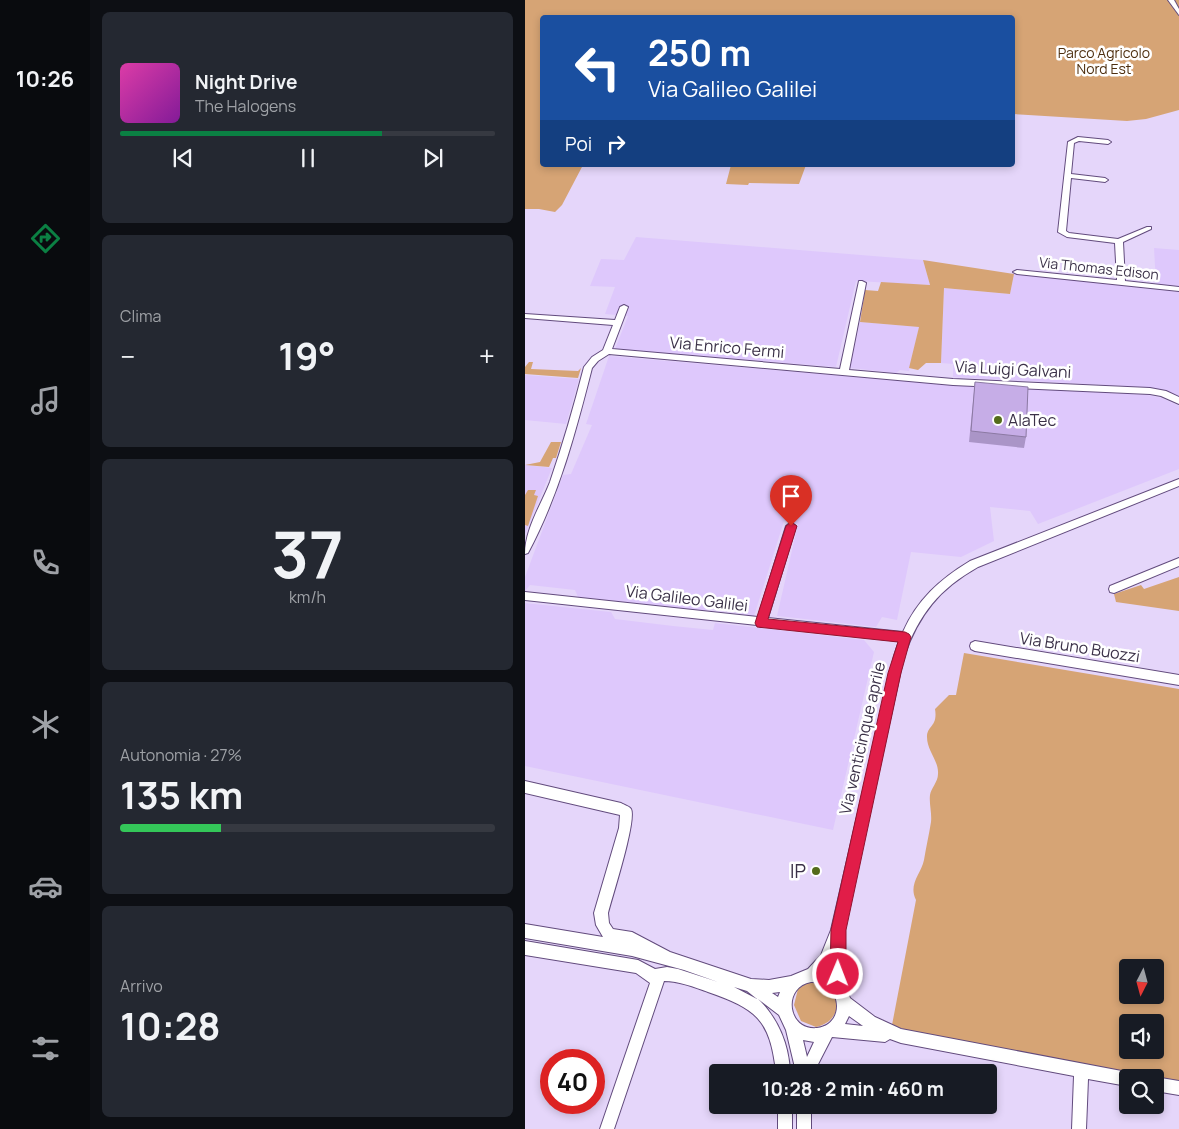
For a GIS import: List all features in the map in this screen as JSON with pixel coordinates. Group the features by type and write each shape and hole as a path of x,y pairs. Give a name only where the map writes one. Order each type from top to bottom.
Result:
{"street":[{"path":"1171,1 1179,13"},
{"path":"1108,142 1078,139 1071,142 1064,234 1119,241 1149,228"},
{"path":"1067,176 1105,180"},
{"path":"1119,241 1121,283"},
{"name":"Via Thomas Edison","path":"1017,272 1179,289"},
{"path":"844,372 862,283"},
{"path":"525,550 538,524 566,450 589,367 595,359 607,351 624,307"},
{"path":"525,316 618,323"},
{"name":"Via Enrico Fermi","path":"607,351 844,372"},
{"name":"Via Luigi Galvani","path":"844,372 953,382 1150,391 1163,393 1179,401"},
{"name":"Via venticinque aprile","path":"812,974 826,960 838,930 895,673 905,637 914,618 928,599 943,584 963,570 1009,549 1179,482"},
{"path":"761,623 791,526"},
{"path":"1115,589 1179,562"},
{"name":"Via Galileo Galilei","path":"525,596 761,623 905,637"},
{"name":"Via Bruno Buozzi","path":"975,646 1179,680"},
{"path":"525,788 621,809 626,812 625,828 601,913 603,925 609,935 632,940 665,957"},
{"name":"Via venticinque aprile","path":"838,930 841,994"},
{"path":"525,931 632,948 665,957 751,986 786,1012"},
{"path":"525,948 638,967 654,976 657,982 607,1129"},
{"path":"654,976 670,973 742,998 757,1008 769,1022 778,1039 782,1064"},
{"path":"801,1064 793,1027 786,1012 786,996 795,982 802,976 812,974 827,976 858,1015 875,1027 901,1036"},
{"path":"751,986 769,986 795,982"},
{"path":"811,1064 828,1032 840,1018 841,994"},
{"path":"793,1027 800,1033 808,1036 828,1032 901,1036 1119,1078"},
{"path":"1079,1129 1081,1071"},
{"path":"1164,1086 1179,1088"},
{"path":"785,1114 785,1129"},
{"path":"803,1129 804,1114"}],"shaded area":[{"path":"636,237 923,260 930,285 856,281 836,367 615,349 628,316 605,314 615,287 590,286 601,259 624,260"},
{"path":"1154,248 1179,250 1179,286 1156,284"},
{"path":"1014,274 1179,292 1179,396 1159,389 1144,387 953,377 953,364 941,363 944,288 1010,294"},
{"path":"860,322 919,327 909,371 900,370 896,373 850,368"},
{"path":"609,356 926,383 1147,395 1162,398 1179,406 1179,469 1038,524 1030,511 990,507 994,541 961,557 911,552 897,620 882,617 876,627 777,616 798,524 784,521 754,616 743,615 741,608 710,605 705,611 578,597 575,590 530,585 525,591 525,577 563,475 571,474 592,425 586,424"},
{"path":"525,375 579,379 566,424 525,420"},
{"path":"525,465 552,468 525,534"},
{"path":"525,603 611,612 615,619 673,626 713,630 715,623 864,640 874,652 833,830 525,766"}],"green space":[{"name":"Parco Agricolo Nord Est","path":"525,0 1179,0 1179,110 1146,119 1127,121 1015,114 1015,15 540,15 540,167 582,167 562,205 555,212 525,209"},
{"path":"730,167 805,167 799,184 726,184"},
{"path":"923,260 1014,274 1010,294 944,288 941,363 926,363 918,370 909,368 919,327 860,322 865,290 878,291 881,282 930,285"},
{"path":"529,362 533,362 531,369 578,371 581,368 578,378 525,374 525,367"},
{"path":"551,442 561,442 556,458 553,458 549,467 525,465 540,462"},
{"path":"528,490 536,490 534,495 538,496 528,526 525,525 525,495"},
{"path":"1179,577 1179,611 1116,602 1114,594 1141,585 1144,589"},
{"path":"964,653 1179,689 1179,1083 1164,1081 1164,1069 1119,1069 1119,1073 921,1035 892,1025 916,900 913,889 924,860 930,827 930,795 938,777 937,765 929,747 927,733 934,723 935,709 949,695 956,695"},
{"path":"813,979 831,985 838,1005 831,1019 825,1024 816,1027 801,1021 794,1005 798,989"}],"building":[{"name":"AlaTec","path":"975,382 1028,387 1026,437 971,431"}],"place":[{"name":"AlaTec","path":"998,420"},
{"name":"IP","path":"816,871"}],"route":[{"path":"791,526 761,623 905,637 869,786 838,930 838,974"}]}
